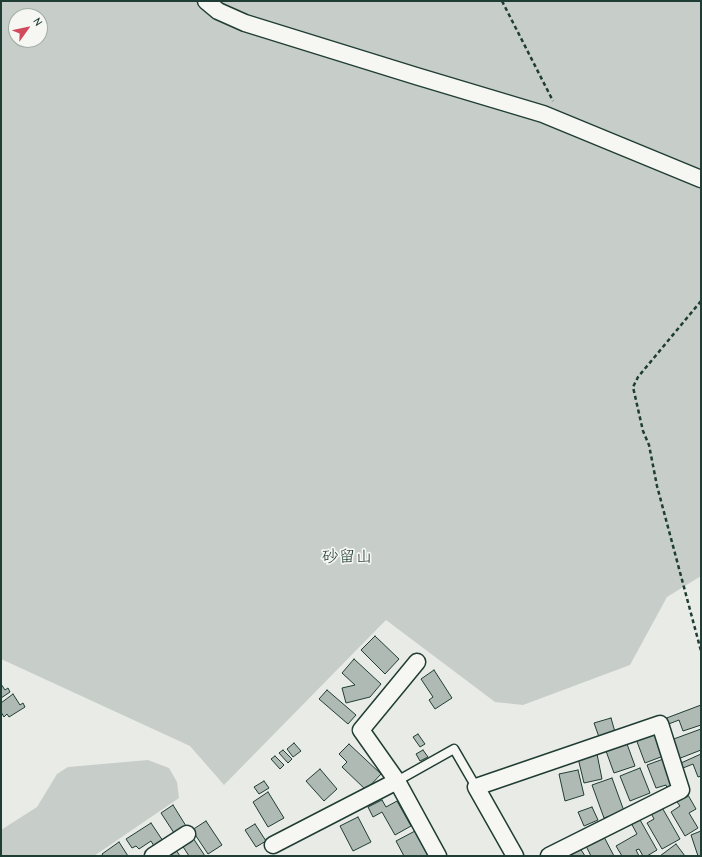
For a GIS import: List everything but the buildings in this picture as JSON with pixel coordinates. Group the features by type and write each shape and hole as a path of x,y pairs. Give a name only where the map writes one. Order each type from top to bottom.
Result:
{"street":[{"path":"206,1 218,11 245,23 543,114 701,179"},
{"path":"417,662 360,730 397,781 438,856"},
{"path":"515,856 476,787 660,724 681,790 549,856"},
{"path":"273,845 397,781"},
{"path":"153,856 187,834"}],"lane":[{"path":"397,781 454,749 476,787"}],"path":[{"path":"502,1 564,123"},
{"path":"701,301 638,377 633,387 643,431 649,446 657,486 701,651"}],"shaded area":[{"path":"1,1 701,1 701,576 667,597 630,665 523,705 495,702 386,620 224,785 190,746 1,659"},
{"path":"148,760 169,768 177,782 179,798 94,856 1,856 1,830 37,807 57,774 68,767"}],"district":[{"name":"砂留山","path":"347,557"}]}
